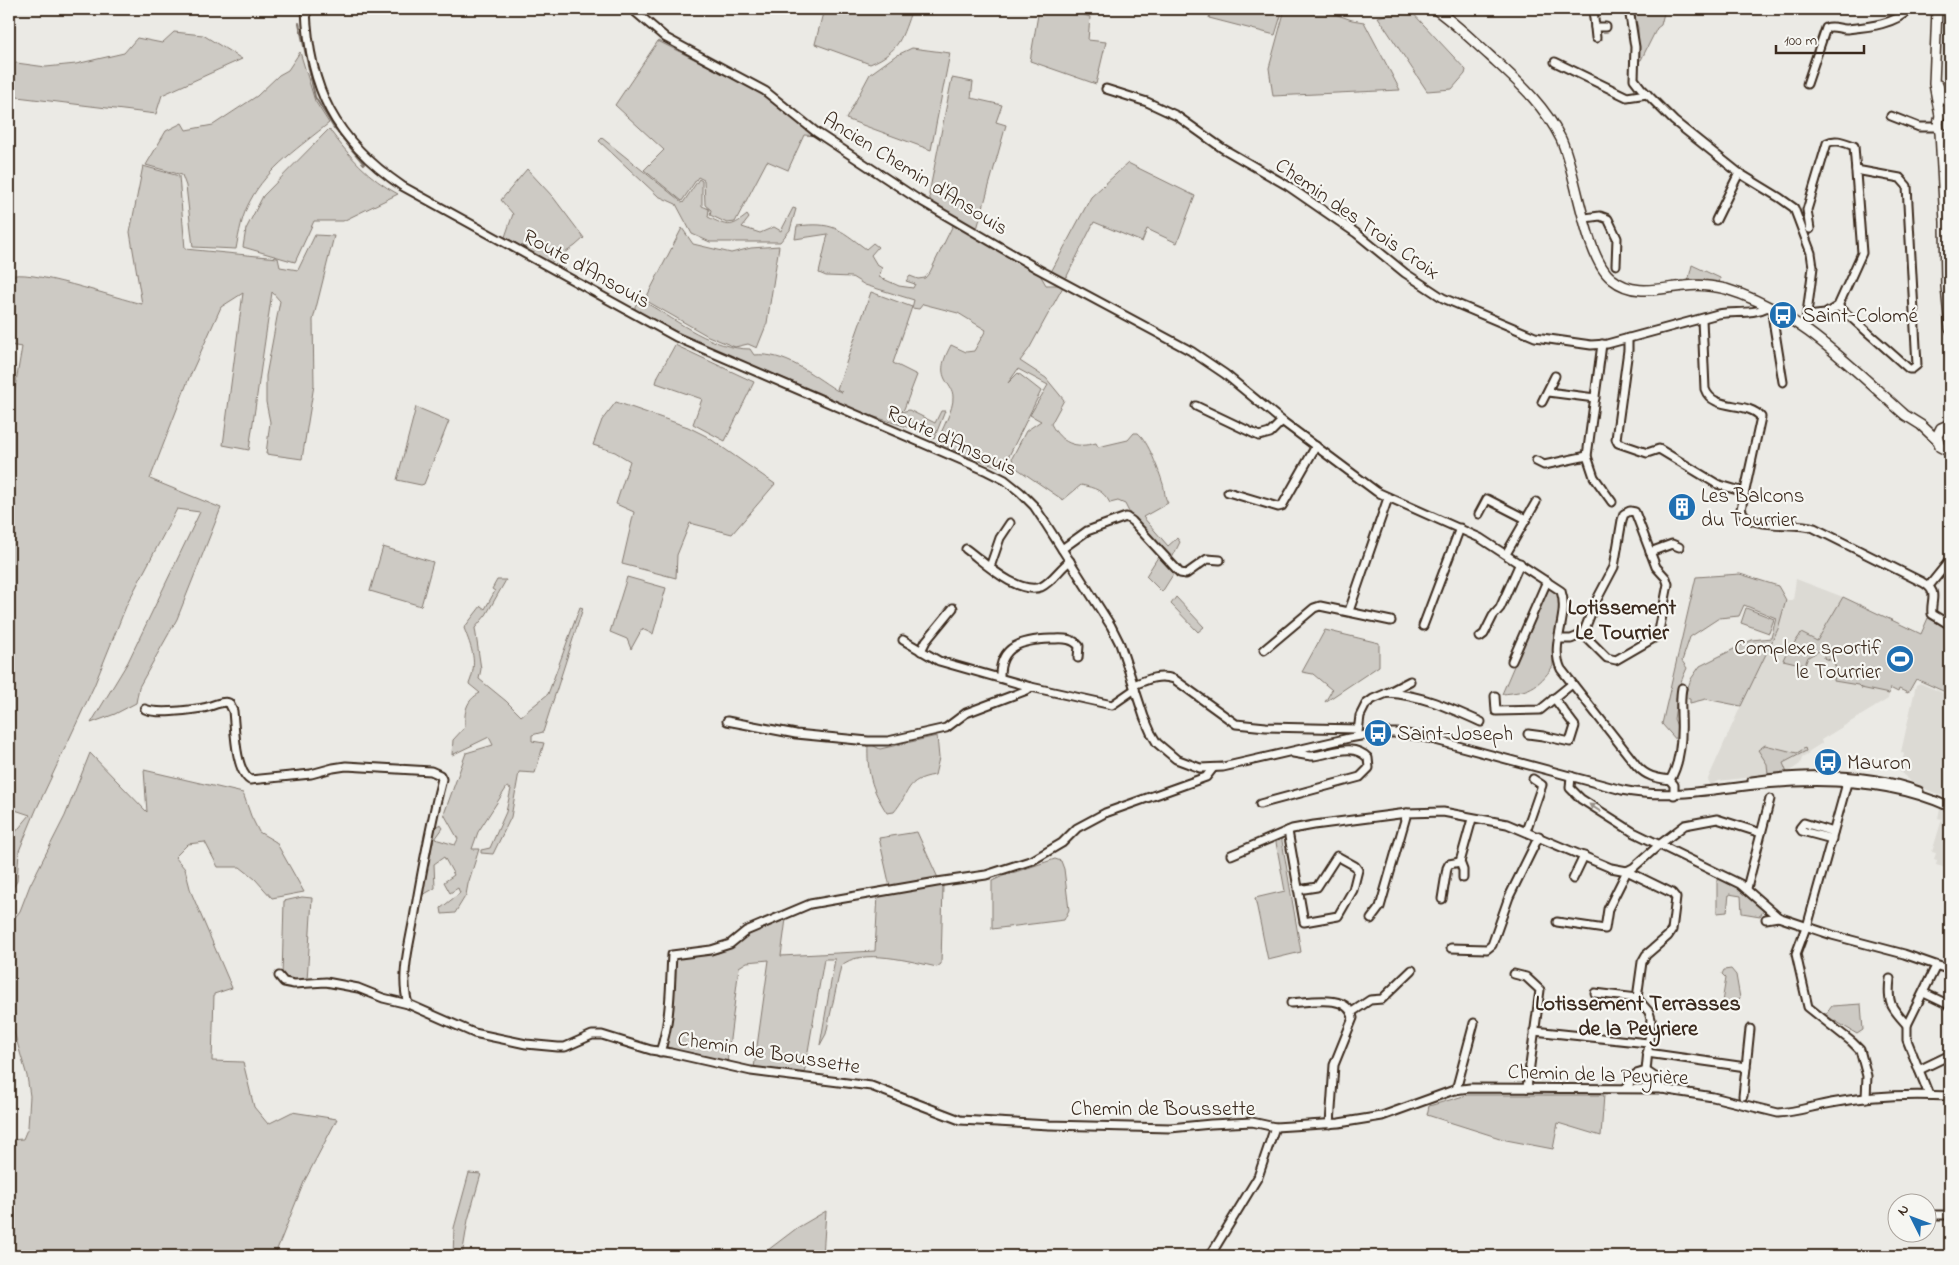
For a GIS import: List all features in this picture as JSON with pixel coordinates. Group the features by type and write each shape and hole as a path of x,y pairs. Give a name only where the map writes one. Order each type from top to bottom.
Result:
{"main road":[{"path":"1435,9 1449,18"},
{"path":"1440,9 1532,96 1547,114 1566,151 1599,264 1613,280 1628,288 1648,290 1699,285 1726,290 1771,309 1803,327 1824,342 1905,415 1921,425 1937,440 1940,447 1950,452"},
{"path":"1937,9 1934,84 1940,116 1942,173 1948,222 1946,286 1950,329"},
{"path":"1934,70 1941,93 1950,106 1940,116"},
{"path":"1939,130 1950,139"},
{"path":"1942,173 1950,148"},
{"path":"1921,425 1948,424"},
{"path":"1937,440 1938,431 1948,424"}],"street":[{"name":"Route d'Ansouis","path":"306,9 307,36 311,60 322,94 332,114 353,145 383,173 402,186 676,337 1000,478 1016,489 1034,506 1111,626 1120,644 1144,717 1157,743 1176,759 1194,766 1213,768 1291,752 1358,733 1390,732 1413,735 1636,793 1674,795 1808,779 1884,781 1903,786 1950,806"},
{"name":"Ancien Chemin d'Ansouis","path":"632,9 666,38 765,91 816,132 916,198 1038,269 1191,351 1225,374 1282,421 1388,498 1460,528 1547,580 1561,590 1564,598 1559,639"},
{"path":"1593,9 1596,38"},
{"path":"1629,9 1635,47 1634,79 1646,94 1674,121 1739,173 1794,208 1808,245 1813,267 1807,316 1803,327"},
{"path":"1807,84 1826,28 1830,26 1844,29 1879,24 1895,20 1910,9"},
{"path":"1595,27 1606,27"},
{"path":"1555,62 1627,96 1646,94"},
{"name":"Chemin des Trois Croix","path":"1106,89 1147,102 1177,116 1222,148 1288,186 1356,233 1406,273 1443,298 1535,337 1591,345 1602,344 1731,312 1759,312 1771,309"},
{"path":"1891,116 1919,126 1939,130"},
{"path":"1807,316 1825,314 1838,306 1862,253 1854,146 1839,140 1832,140 1827,143 1807,210 1810,228"},
{"path":"1838,306 1909,369 1917,366 1907,186 1900,178 1856,170"},
{"path":"1716,220 1739,173"},
{"path":"1585,218 1600,216 1608,219 1617,238 1616,265"},
{"path":"1744,312 1748,298"},
{"path":"1771,309 1783,382"},
{"path":"1702,319 1705,388 1707,394 1716,402 1755,411 1761,417 1740,509 1744,516 1748,520 1758,523 1806,525 1814,528 1929,586 1933,592 1932,614 1950,625"},
{"path":"1628,338 1616,439 1618,442 1647,453 1659,450 1717,484 1744,492"},
{"path":"1602,344 1587,456 1594,476 1612,502"},
{"path":"1542,402 1555,376"},
{"path":"1548,392 1595,398"},
{"path":"1196,406 1259,436 1270,434 1282,421"},
{"path":"1228,492 1282,506 1316,446"},
{"path":"1536,461 1544,465 1587,456"},
{"path":"1349,611 1388,498"},
{"path":"1479,514 1487,499 1526,519"},
{"path":"1506,554 1536,502"},
{"path":"1583,634 1607,658 1616,660 1654,638 1659,632 1668,584 1666,578 1656,567 1635,512 1630,511 1624,514 1614,567 1583,634 1571,639 1559,639 1556,652 1558,662 1572,684 1644,773 1652,777 1670,780 1674,785 1674,795"},
{"path":"1062,549 1087,531 1126,517 1160,550 1180,574 1186,574 1207,559 1220,560"},
{"path":"990,567 1000,538 1010,523"},
{"path":"1423,626 1460,528"},
{"path":"1650,552 1672,544 1679,547"},
{"path":"966,549 1014,584 1026,588 1042,586 1070,561"},
{"path":"1929,586 1950,560"},
{"path":"1480,637 1484,634 1493,616 1500,608 1520,563"},
{"path":"1512,661 1547,580"},
{"path":"1264,650 1314,608 1320,606 1391,621"},
{"path":"921,651 926,641 953,608"},
{"path":"1000,678 1000,667 1006,654 1023,642 1070,639 1079,646 1078,658"},
{"path":"903,640 939,660 1031,687 1112,705 1135,687 1156,677 1166,677 1174,680 1236,724 1358,733 1362,710 1366,704 1378,696 1387,694 1407,694 1441,704 1481,722"},
{"path":"1387,694 1410,681"},
{"path":"1495,696 1496,711 1540,710 1572,684"},
{"path":"727,721 796,734 868,742 888,741 946,728 966,713 1028,690 1031,687"},
{"path":"1670,780 1675,770 1681,743 1682,714 1679,700 1682,688"},
{"path":"1528,734 1570,742 1575,726 1554,698"},
{"path":"145,709 152,713 162,713 203,708 225,701 229,703 233,711 240,767 245,777 250,780 311,774 346,766 431,771 440,775 442,779 427,840 408,950 405,994 408,1004"},
{"path":"1260,804 1360,777 1369,768 1368,758 1357,750 1345,750 1312,756 1291,752"},
{"name":"Chemin de Boussette","path":"1213,768 1206,777 1105,813 1077,828 1062,843 1032,860 986,875 810,904 746,931 730,944 711,950 672,955 670,1002 665,1036 660,1052 752,1071 871,1086 960,1120 1049,1125 1170,1128 1252,1122 1275,1127"},
{"path":"1571,776 1570,788 1581,799 1634,832 1747,888 1778,918"},
{"path":"1526,831 1542,785 1533,779"},
{"name":"Route d'Ansouis","path":"1808,779 1902,791 1950,806"},
{"path":"1847,783 1806,927 1796,954 1808,1007 1860,1050 1867,1076 1866,1098"},
{"path":"1747,888 1770,798"},
{"path":"1231,855 1288,831 1342,820 1407,813 1443,812 1472,819 1508,824 1611,868 1626,871 1672,893 1677,900 1672,930 1668,936 1646,955 1642,962 1637,998"},
{"path":"1371,919 1380,907 1407,813"},
{"path":"1463,878 1460,862 1472,819"},
{"path":"1557,922 1605,929 1608,909 1626,871 1633,868 1686,825 1718,819 1761,833"},
{"path":"1288,831 1298,890 1304,922 1338,916 1353,890 1358,870 1355,866 1337,856 1317,887 1298,890"},
{"path":"1451,948 1487,950 1492,945 1510,897 1539,836"},
{"path":"1573,880 1584,856"},
{"path":"1442,899 1447,868 1449,864 1460,862"},
{"path":"1766,919 1778,918 1904,954 1950,970"},
{"path":"1929,1095 1907,1040 1907,1025 1936,966"},
{"path":"1352,1012 1370,1000 1382,999 1412,970"},
{"path":"1514,974 1526,977 1540,990 1526,1088"},
{"path":"279,976 284,982 294,984 326,982 348,986 408,1004 465,1030 499,1039 558,1048 565,1047 592,1034 602,1035 660,1052"},
{"path":"1890,979 1888,998 1891,1005 1907,1025"},
{"path":"1595,993 1637,998 1649,1012 1651,1019 1646,1071"},
{"path":"1924,993 1947,1004"},
{"path":"1291,1003 1337,1001 1352,1012 1353,1018 1334,1065 1330,1124"},
{"path":"1456,1090 1474,1023"},
{"path":"1743,1096 1750,1029"},
{"path":"1534,1031 1648,1043"},
{"path":"1647,1053 1746,1067"},
{"path":"1919,1070 1946,1057"},
{"path":"1626,1088 1636,1074 1646,1071"},
{"path":"1646,1071 1655,1077 1662,1089"},
{"name":"Chemin de la Peyrière","path":"1275,1127 1330,1124 1382,1116 1456,1090 1526,1088 1662,1089 1713,1097 1778,1113 1789,1113 1832,1102 1866,1098 1904,1095 1950,1096"},
{"path":"1210,1256 1258,1177 1275,1127"},
{"path":"1936,1215 1950,1215"}],"shaded area":[{"path":"824,9 912,9 902,35 894,48 888,54 870,64 815,44"},
{"path":"1039,9 1068,9 1090,17 1088,40 1106,42 1096,84 1030,61"},
{"path":"1211,9 1283,9 1275,35 1209,18"},
{"path":"1285,9 1320,9 1364,22 1400,90 1273,96 1269,68"},
{"path":"1409,9 1466,70 1465,74 1452,89 1427,91 1378,17"},
{"path":"1633,9 1665,9 1661,25 1657,28 1641,60 1638,60 1638,28"},
{"path":"174,32 203,35 242,59 162,95 156,114 9,96 9,62 46,67 76,64 124,53 137,38 162,43"},
{"path":"658,41 762,93 817,136 804,135 788,170 767,161 735,222 727,223 710,215 711,210 705,205 704,180 698,177 682,201 644,170 664,150 615,105"},
{"path":"912,48 950,53 931,150 846,119 870,74 895,56"},
{"path":"300,52 315,101 329,123 285,158 257,189 245,212 236,249 193,247 186,186 182,175 146,165 166,131 182,123 186,130 213,125 257,96 279,75 288,70"},
{"path":"952,78 973,82 971,98 1002,105 996,122 1006,125 977,229 931,203 929,194"},
{"path":"329,129 368,174 398,194 343,221 314,221 295,262 243,247 246,229 263,196"},
{"path":"602,138 683,203 699,179 702,181 702,206 709,209 708,217 728,225 747,215 749,218 742,227 760,233 774,227 781,231 793,208 796,209 790,230 780,242 710,242 692,234 676,204 658,196 599,141"},
{"path":"1128,163 1195,196 1177,243 1147,229 1142,242 1094,222 1065,280 1051,272 1091,197"},
{"path":"143,166 179,176 185,249 278,258 280,267 298,270 315,235 334,236 313,320 314,385 302,459 266,454 270,422 266,402 266,376 280,301 272,292 249,450 223,445 243,293 221,307 189,378 150,479 221,508 177,619 139,687 136,703 115,714 91,723 128,662 200,512 177,509 127,604 94,686 36,810 19,851 17,881 9,895 9,840 30,815 9,808 9,423 22,347 9,345 9,277 18,275 52,279 142,304 130,232"},
{"path":"527,169 553,197 584,238 550,263 505,237 513,214 501,200"},
{"path":"954,223 1039,273 1046,285 1064,285 1029,349 1020,361 1046,378 1064,400 1051,424 1064,440 1075,445 1096,443 1098,447 1128,440 1134,433 1138,433 1142,437 1156,464 1168,503 1143,517 1168,546 1177,538 1180,542 1171,560 1130,514 1125,504 1118,501 1110,503 1098,490 1081,485 1063,500 1015,467 1012,458 1026,431 1041,421 1030,415 1048,385 1018,369 1008,383 1018,373 1041,391 1003,468 964,455 937,442 953,402 952,392 943,375 944,361 947,353 951,345 966,352 974,351 986,330 958,313 923,304 919,309 912,308 914,300 865,285 852,277 826,276 819,273 828,234 795,239 797,226 819,225 841,231 866,249 873,243 878,247 871,255 877,265 882,268 879,277 899,286 913,288 915,284 906,281 910,276 918,279 925,278 930,272"},
{"path":"682,228 693,244 731,253 751,248 779,246 767,323 757,348 748,344 735,347 708,336 645,300"},
{"path":"1692,265 1720,278 1719,285 1715,282 1699,280 1688,282"},
{"path":"871,292 912,307 893,363 917,375 904,409 901,412 909,410 935,423 941,411 945,411 934,439 917,430 862,413 817,392 706,346 635,311 635,306 639,301 648,304 710,340 736,348 750,349 754,355 776,357 787,361 842,392 837,389"},
{"path":"675,345 754,382 725,441 693,424 702,399 656,383"},
{"path":"616,402 688,427 706,436 775,484 732,534 690,523 677,555 676,578 622,564 634,512 616,504 630,461 615,452 593,445 602,420"},
{"path":"416,407 449,421 424,484 421,485 397,480"},
{"path":"383,547 433,562 421,606 370,591"},
{"path":"1158,557 1174,573 1162,592 1146,576"},
{"path":"1740,574 1778,586 1786,600 1778,629 1741,706 1706,699 1690,703 1690,699 1684,698 1691,679 1700,666 1752,640 1771,638 1776,618 1744,605 1739,616 1719,618 1690,637 1682,661 1687,668 1679,686 1674,719 1677,726 1678,742 1662,724 1696,577"},
{"path":"627,577 666,588 653,634 642,629 631,649 627,639 610,632"},
{"path":"1796,579 1843,597 1817,642 1892,681 1888,699 1821,740 1822,743 1808,752 1809,754 1802,758 1800,764 1787,773 1718,781 1709,786 1708,779 1761,661 1778,629 1786,600 1793,600"},
{"path":"497,580 506,580 486,615 475,628 481,669 479,679 521,716 548,694 580,607 583,608 543,732 532,735 532,741 544,743 535,773 519,772 511,817 493,854 481,853 481,850 490,848 506,812 511,789 507,787 478,832 472,849 479,849 466,895 455,913 442,914 441,908 460,893 458,888 450,893 444,882 454,875 444,857 434,864 435,888 421,896 433,829 440,824 443,828 435,839 455,845 458,839 444,814 466,753 493,745 489,737 452,755 453,740 465,727 467,707 472,699 480,693 469,684 473,669 473,656 464,628 481,606 485,609 495,591 492,589"},
{"path":"1548,586 1559,596 1559,614 1553,648 1553,666 1532,688 1502,694"},
{"path":"1176,597 1204,627 1198,632 1171,604"},
{"name":"Complexe sportif le Tourrier","path":"1843,597 1921,634 1928,618 1950,629 1950,694 1916,679 1908,693 1899,689 1898,692 1890,688 1889,694 1861,688 1858,685 1834,681 1836,668 1833,661 1824,658 1824,654 1819,651 1808,657 1805,665 1783,660 1801,633 1817,641"},
{"path":"1746,608 1774,619 1769,633 1741,623"},
{"path":"1325,630 1379,643 1379,666 1325,702 1332,690 1313,674 1302,672"},
{"path":"1920,683 1950,696 1950,799 1915,785 1900,772 1904,754 1901,752 1916,685"},
{"path":"937,736 939,758 935,775 918,780 909,788 894,812 887,813 877,796 871,780 868,763 868,743 880,749"},
{"path":"1765,745 1797,753 1805,748 1806,751 1783,763 1787,773 1768,774 1767,764 1758,750"},
{"path":"90,753 147,812 144,770 243,793 259,832 276,842 304,892 272,898 255,879 240,867 218,867 205,842 188,844 175,857 185,869 191,892 232,988 214,994 212,1061 243,1062 254,1107 268,1124 292,1112 337,1119 304,1182 276,1252 277,1256 9,1256 9,1140 23,1139 28,1127 30,1096 27,1076 9,1015 9,925 20,911 30,885 65,816"},
{"path":"1940,809 1950,813 1950,869 1936,865 1937,860 1934,859 1936,853 1932,852 1942,819 1938,818"},
{"path":"917,832 938,878 890,887 879,838"},
{"path":"1281,835 1301,952 1268,960 1255,898 1285,891 1275,837"},
{"path":"1055,859 1061,861 1064,869 1069,910 1064,920 992,929 992,881"},
{"path":"1717,876 1742,891 1764,910 1760,916 1742,913 1741,896 1729,894 1727,912 1717,913"},
{"path":"943,885 941,964 937,967 901,959 861,957 850,960 841,966 826,1034 820,1045 835,959 824,959 804,1074 754,1068 769,960 747,962 739,967 727,1063 670,1050 666,1044 673,963 680,956 718,953 732,947 752,932 786,919 781,956 875,951 878,894"},
{"path":"302,897 312,898 307,981 285,980 282,977 284,901"},
{"path":"1731,969 1736,975 1740,998 1728,1010 1721,1008 1726,978 1722,974 1724,970"},
{"path":"1861,1004 1863,1030 1857,1034 1825,1015 1832,1006"},
{"path":"1467,1095 1604,1095 1601,1136 1558,1123 1553,1149 1506,1140 1427,1115 1429,1106"},
{"path":"469,1173 481,1174 468,1220 462,1256 453,1256 454,1228"},
{"path":"826,1211 823,1256 760,1256 797,1228"}],"waterway":[{"path":"299,23 315,97 334,128 364,164"}],"place":[{"name":"Saint-Colomé","path":"1783,315"},
{"name":"Les Balcons du Tourrier","path":"1682,507"},
{"name":"Complexe sportif le Tourrier","path":"1900,659"},
{"name":"Saint-Joseph","path":"1378,733"},
{"name":"Mauron","path":"1828,762"}],"district":[{"name":"Lotissement Le Tourrier","path":"1622,618"},
{"name":"Lotissement Terrasses de la Peyriere","path":"1638,1014"}]}
